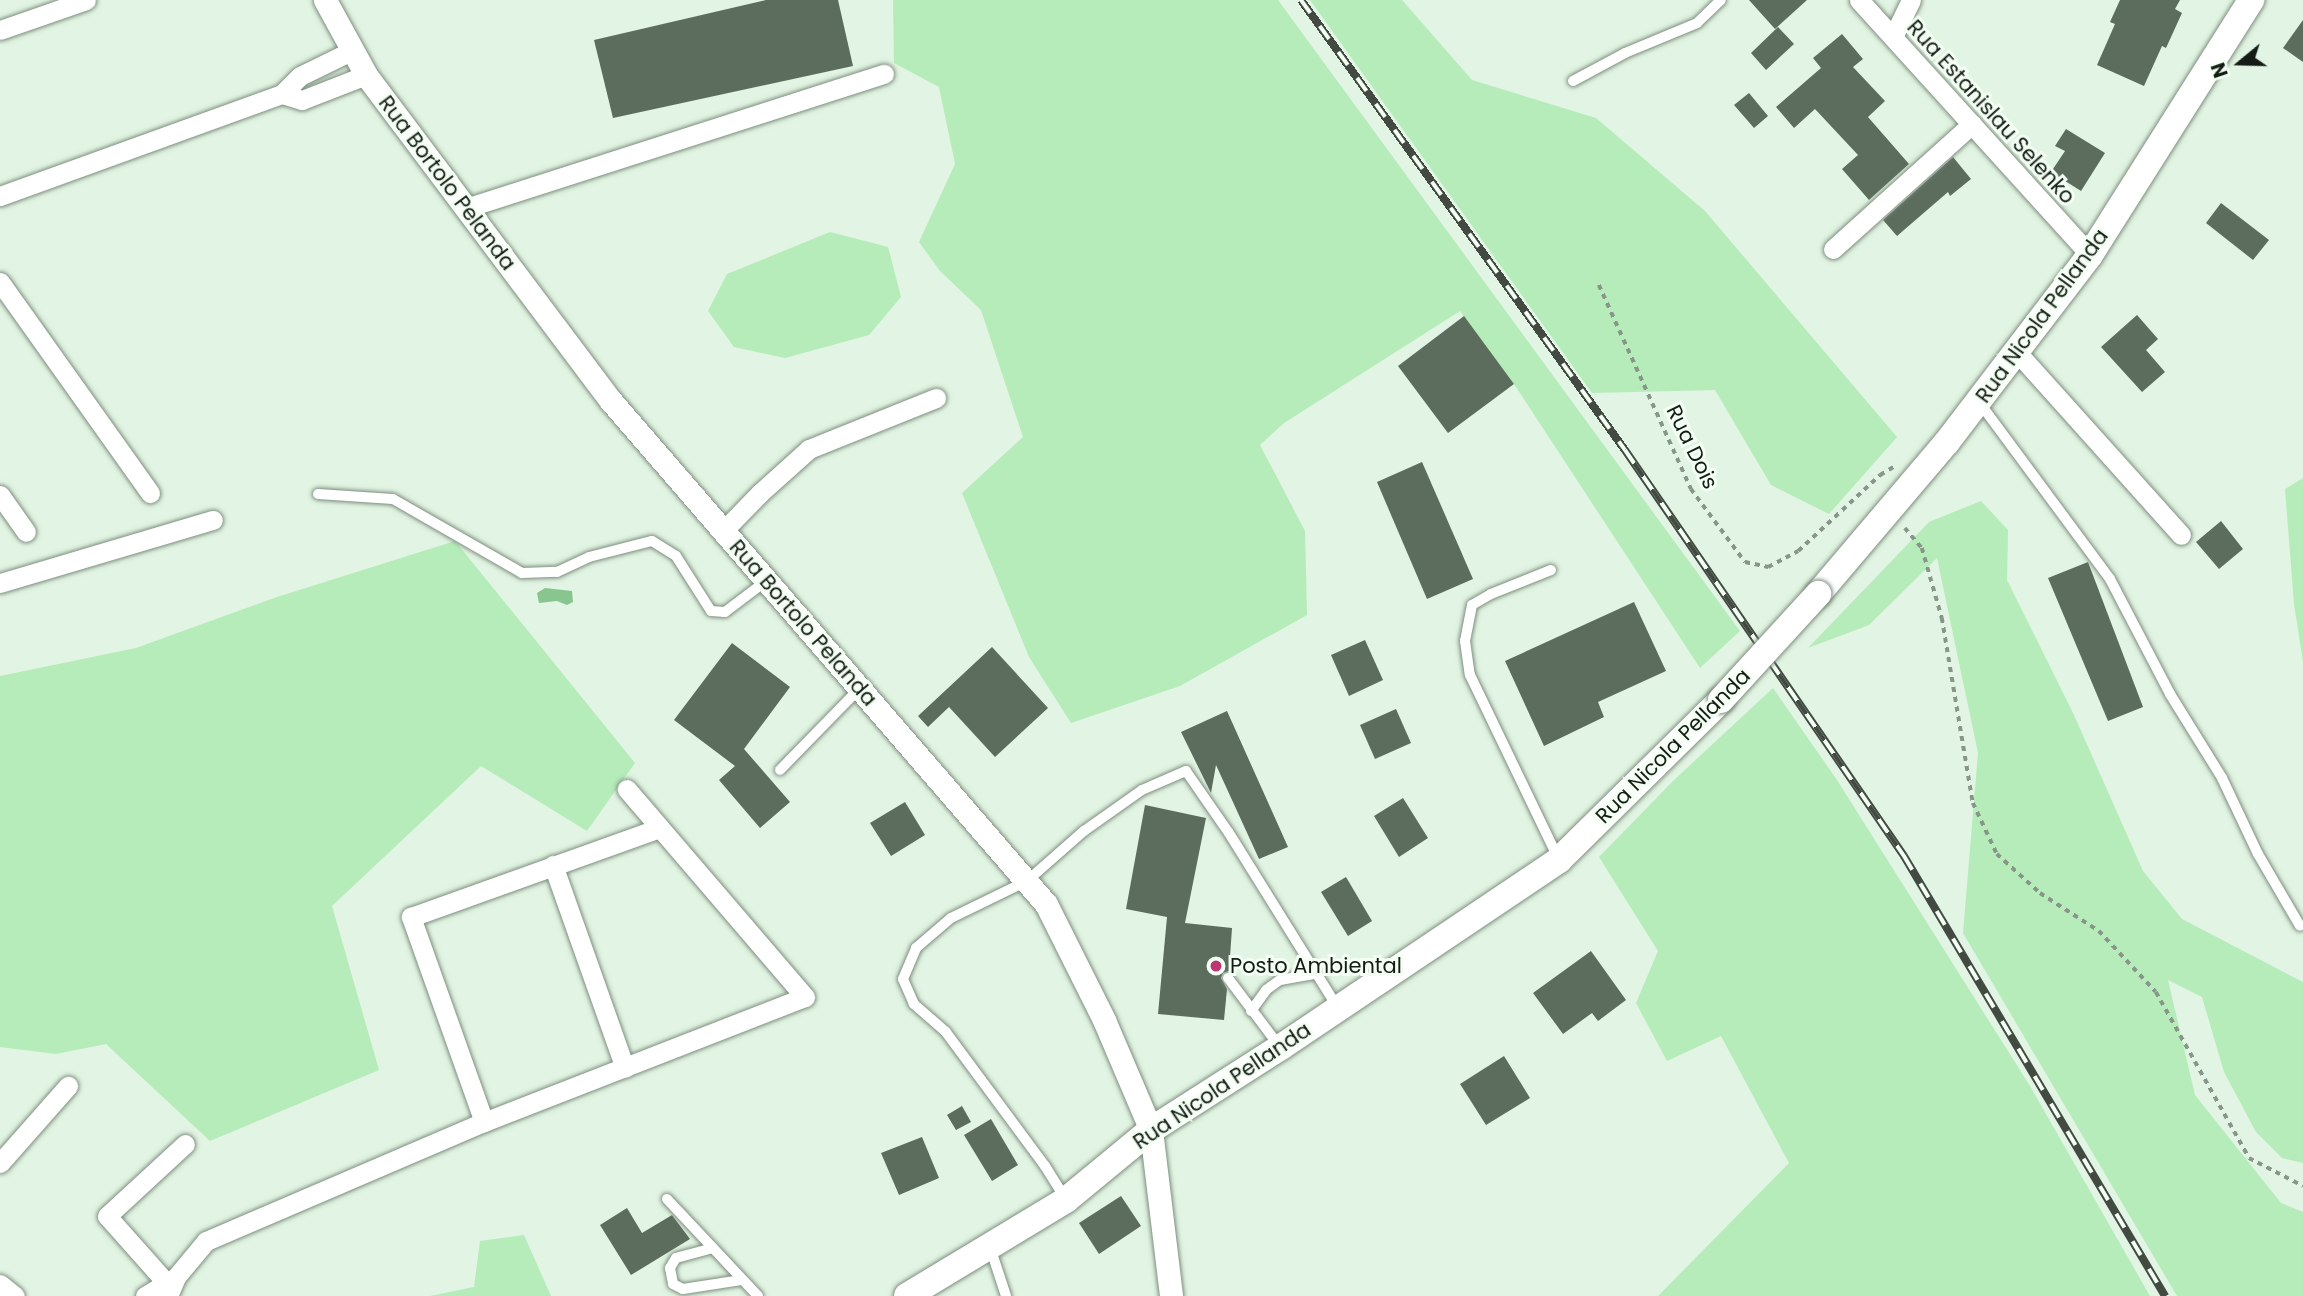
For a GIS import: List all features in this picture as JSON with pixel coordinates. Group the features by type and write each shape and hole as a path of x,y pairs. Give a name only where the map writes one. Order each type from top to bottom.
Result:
{"main road":[{"name":"Rua Nicola Pellanda","path":"907,1296 1066,1200 1151,1130 1281,1047 1559,860 1721,700 1818,594 1979,402 2090,255 2251,0"}],"street":[{"path":"0,30 86,0"},
{"name":"Rua Bortolo Pelanda","path":"325,0 366,75 611,401 1046,904 1151,1130 1171,1296"},
{"name":"Rua Estanislau Selenko","path":"1859,0 2090,255"},
{"path":"1893,37 1911,0"},
{"path":"0,197 282,94 300,76 351,51"},
{"path":"466,208 884,74"},
{"path":"282,94 302,100 366,75"},
{"path":"1833,250 1972,124"},
{"path":"0,282 150,493"},
{"path":"2017,351 2181,534"},
{"path":"723,531 809,449 936,398"},
{"path":"0,495 26,532"},
{"path":"0,583 213,520"},
{"path":"145,1296 170,1286 206,1241 484,1122 805,997 627,789"},
{"path":"484,1122 411,917 660,828"},
{"path":"552,865 625,1068"},
{"path":"0,1163 68,1086"},
{"path":"170,1286 107,1216 185,1144"},
{"path":"0,1284 15,1296"}],"lane":[{"path":"1573,81 1625,52 1697,23 1721,0"},
{"path":"1979,402 2110,579 2170,694 2222,778 2258,854 2300,926"},
{"path":"318,494 393,499 522,573 557,572 589,557 652,541 676,556 711,611 725,612 766,581"},
{"path":"1551,570 1491,594 1472,605 1465,641 1470,675 1559,860"},
{"path":"780,770 860,689"},
{"path":"1066,1200 1045,1166 946,1032 914,1004 903,979 916,948 951,918 1027,881 1084,831 1142,790 1186,771 1229,833 1315,974 1339,1008"},
{"path":"1251,1011 1265,990 1280,980 1315,974"},
{"path":"1228,978 1281,1047"},
{"path":"667,1199 758,1296"},
{"path":"990,1246 1006,1296"},
{"path":"713,1248 676,1258 670,1268 673,1284 682,1289 741,1280"}],"path":[{"name":"Rua Dois","path":"1599,285 1691,489 1745,562 1768,567 1798,551 1880,475 1901,461"},
{"path":"1890,510 1922,548 1942,618 1973,803 1997,854 2040,893 2099,931 2156,992 2249,1158 2303,1186"}],"shaded area":[{"path":"893,0 1278,0 1740,631 1700,668 1514,384 1460,311 1284,423 1260,445 1305,531 1307,615 1180,686 1071,723 1029,657 962,493 1023,437 981,310 940,271 919,242 955,164 939,87 894,63"},
{"path":"1310,0 1402,0 1472,80 1596,118 1705,211 1897,437 1829,514 1771,485 1715,390 1592,393"},
{"path":"830,232 888,247 901,297 869,335 785,358 734,347 708,311 727,274"},
{"path":"2303,478 2303,662 2294,604 2285,489"},
{"path":"1981,501 2008,530 2007,580 2074,715 2143,871 2182,919 2303,982 2303,1163 2282,1158 2256,1132 2224,1072 2202,997 2168,980 2195,1095 2281,1203 2303,1212 2303,1296 2177,1296 1963,933 1978,753 1937,558 1869,625 1808,648 1929,522"},
{"path":"455,541 635,763 587,831 481,766 332,906 379,1070 210,1141 106,1044 56,1054 0,1047 0,676 136,648 277,597"},
{"path":"545,588 572,591 573,602 567,605 557,601 539,603 537,593"},
{"path":"1773,688 1837,780 2030,1086 2150,1296 1658,1296 1789,1163 1721,1036 1667,1061 1636,1003 1658,951 1599,857 1673,781"},
{"path":"524,1235 551,1296 430,1296 474,1287 480,1241"}],"building":[{"path":"766,0 838,0 853,66 613,118 594,40"},
{"path":"1749,0 1807,0 1775,29"},
{"path":"2120,0 2180,0 2175,9 2182,13 2166,48 2162,46 2144,86 2097,65 2115,24 2110,22"},
{"path":"2303,20 2303,62 2283,48"},
{"path":"1778,27 1794,44 1766,70 1751,53"},
{"path":"1842,34 1863,59 1853,67 1885,101 1868,117 1909,164 1869,200 1842,169 1858,155 1815,109 1794,128 1776,107 1821,68 1813,58"},
{"path":"1749,93 1768,116 1754,128 1734,105"},
{"path":"2066,129 2105,153 2081,191 2051,172 2065,151 2055,146"},
{"path":"1953,157 1971,179 1950,196 1948,192 1897,236 1883,220"},
{"path":"2221,203 2269,240 2253,260 2206,223"},
{"path":"2137,315 2158,339 2146,350 2165,372 2142,392 2101,347"},
{"path":"1464,316 1514,384 1448,433 1398,366"},
{"path":"1422,462 1473,579 1427,599 1377,482"},
{"path":"2221,521 2243,549 2219,569 2196,542"},
{"path":"2088,562 2143,707 2108,721 2048,578"},
{"path":"1634,602 1666,671 1598,702 1604,717 1544,746 1505,661"},
{"path":"1365,640 1383,680 1349,696 1331,655"},
{"path":"732,643 790,687 744,749 790,802 760,828 719,780 735,766 674,720"},
{"path":"992,647 1048,708 995,757 949,707 928,727 918,716"},
{"path":"1396,709 1411,743 1375,759 1360,725"},
{"path":"1227,711 1288,847 1259,859 1216,765 1211,793 1181,732"},
{"path":"1403,798 1428,838 1399,857 1374,816"},
{"path":"905,802 925,835 891,856 870,823"},
{"path":"1145,805 1206,818 1185,923 1232,928 1229,971 1223,973 1221,978 1227,989 1224,1020 1158,1014 1167,917 1126,909"},
{"path":"1346,877 1372,921 1348,936 1321,892"},
{"path":"1591,951 1626,1000 1598,1021 1592,1013 1563,1034 1533,993"},
{"path":"1504,1056 1530,1098 1486,1125 1460,1084"},
{"path":"962,1106 971,1122 956,1130 947,1115"},
{"path":"991,1119 1018,1165 992,1181 964,1135"},
{"path":"922,1137 939,1178 899,1195 881,1153"},
{"path":"1121,1196 1141,1226 1099,1254 1079,1223"},
{"path":"627,1208 642,1233 672,1215 690,1239 631,1275 600,1225"}],"railway":[{"path":"1301,0 1625,450 1904,856 2165,1296"}],"place":[{"name":"Posto Ambiental","path":"1216,966"}]}
